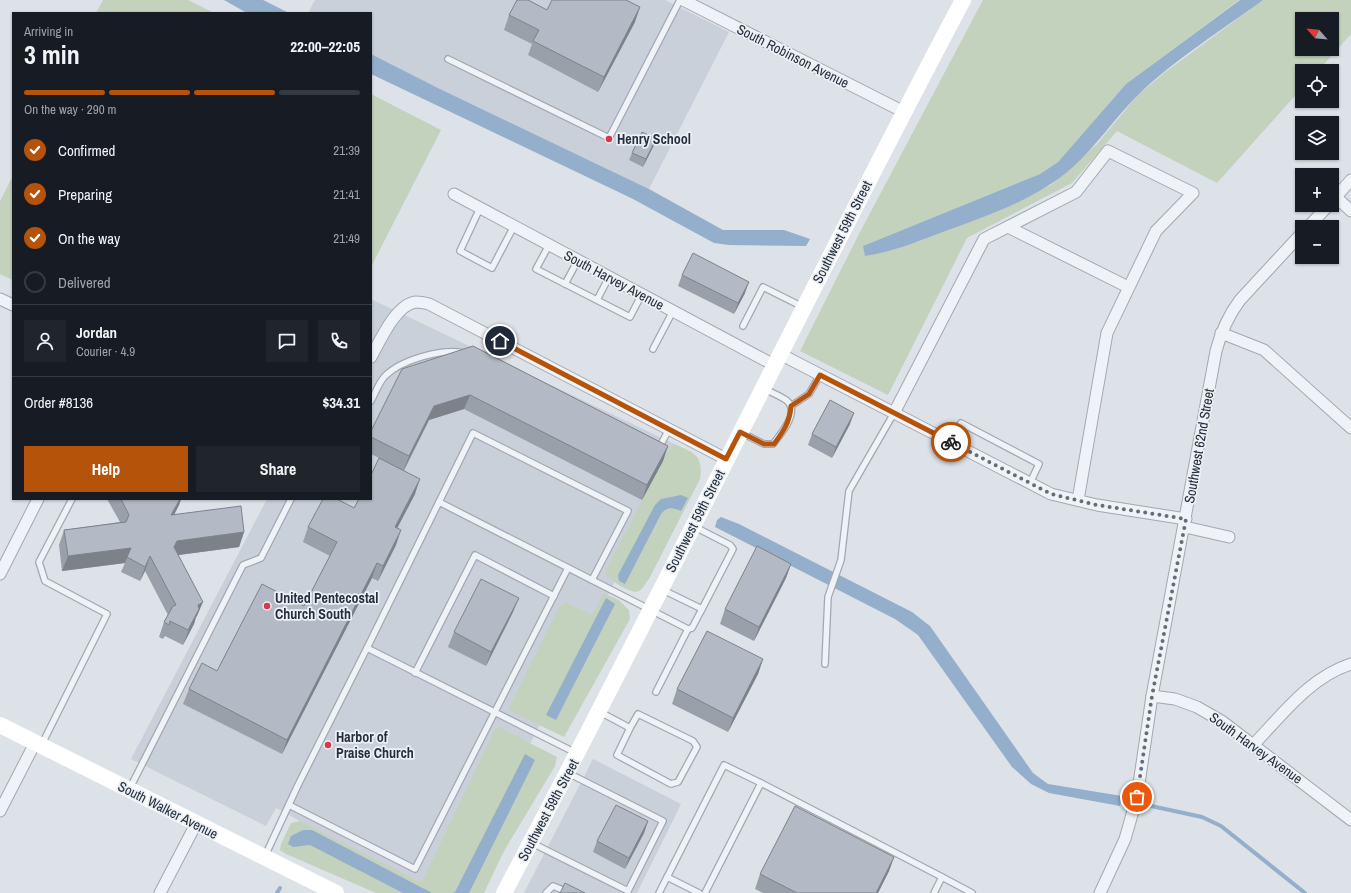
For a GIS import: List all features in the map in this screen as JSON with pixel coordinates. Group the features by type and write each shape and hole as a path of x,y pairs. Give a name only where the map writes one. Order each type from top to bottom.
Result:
{"main road":[{"name":"Southwest 59th Street","path":"505,893 578,754 726,459 963,0"},
{"name":"South Walker Avenue","path":"0,725 336,893"}],"street":[{"name":"South Robinson Avenue","path":"681,0 904,112"},
{"path":"894,413 984,239 1076,192 1108,151 1193,193 1156,232 1107,333 1078,500"},
{"path":"1339,193 1351,180"},
{"name":"South Harvey Avenue","path":"454,194 673,311 777,360 820,375 1051,494 1185,523 1229,537"},
{"path":"1339,205 1351,211"},
{"path":"1314,220 1322,212"},
{"path":"1008,227 1128,287"},
{"name":"Southwest 62nd Street","path":"1100,893 1116,862 1132,818 1152,696 1216,351 1221,333 1231,311 1295,241"},
{"path":"0,299 12,305"},
{"path":"372,355 394,316 407,305 417,302 429,304 726,459"},
{"path":"1221,333 1264,350 1351,428"},
{"path":"0,574 37,500"},
{"path":"1254,744 1304,692 1341,667 1351,664"},
{"name":"South Harvey Avenue","path":"1152,696 1175,699 1197,707 1223,722 1254,744 1351,820"},
{"path":"0,811 38,745"},
{"path":"160,893 196,824"}],"lane":[{"path":"448,59 609,138 681,0"},
{"path":"480,208 460,251 466,255 492,268 514,226"},
{"path":"549,245 536,269 630,317 642,294"},
{"path":"565,284 578,260"},
{"path":"597,300 609,277"},
{"path":"743,326 763,287 804,308"},
{"path":"653,348 673,311"},
{"path":"372,399 384,377 405,362 452,350 472,354"},
{"path":"791,406 809,394 820,375"},
{"path":"740,432 764,444 774,444 785,428 790,416 791,406 787,401 763,388"},
{"path":"825,664 828,597 841,560 849,491 894,413"},
{"path":"950,442 961,423 1039,464 1030,483"},
{"path":"652,445 659,448 669,429"},
{"path":"264,858 474,433 628,511 592,580"},
{"path":"38,745 107,614 45,581 39,562 71,500"},
{"path":"129,790 244,565 261,558 290,500"},
{"path":"439,502 688,629"},
{"path":"656,692 688,629 692,628 733,549 730,545 693,526"},
{"path":"415,673 475,555 554,596"},
{"path":"289,805 415,868 568,568"},
{"path":"661,589 702,609"},
{"path":"367,648 578,754"},
{"path":"599,712 630,728"},
{"path":"638,714 693,741 697,747 678,782 671,784 617,754 630,728 638,714"},
{"path":"659,893 724,765 761,782 972,893"},
{"path":"531,842 628,892 663,821 568,773"},
{"path":"705,893 761,782"},
{"path":"667,877 699,893"},
{"path":"934,893 942,877"},
{"path":"546,893 553,886 570,893"}],"shaded area":[{"name":"Henry School","path":"315,0 665,0 729,32 649,189 438,88 372,55 372,12 309,12"},
{"path":"372,299 687,450 655,505 452,893 433,893 276,808 266,826 131,759 266,500 372,500"},
{"path":"593,759 681,804 637,893 524,893"}],"green space":[{"path":"103,0 188,0 212,12 97,12"},
{"path":"983,0 1239,0 1126,84 1058,162 1040,174 863,246 866,256 1051,185 1097,144 1137,96 1164,73 1263,0 1351,0 1351,34 1339,47 1339,12 1295,12 1295,56 1331,56 1324,64 1295,64 1295,96 1217,183 1117,131 1072,183 967,238 888,395 800,351 859,234"},
{"path":"372,95 441,130 372,265"},
{"path":"12,178 12,280 0,274 0,201"},
{"path":"674,444 691,452 698,459 701,471 700,479 649,579 639,591 631,591 615,582 605,572 668,451"},
{"path":"604,593 619,600 629,610 630,619 564,737 508,710 560,605 567,603 592,615"},
{"path":"499,727 557,757 555,766 504,851 484,893 376,893 280,850 281,844 291,823 300,821 418,881 423,880 495,729"}],"water":[{"path":"224,0 263,0 287,12 245,12"},
{"path":"1240,0 1263,0 1183,57 1152,82 1138,95 1082,159 1059,179 1027,198 993,213 904,246 865,256 863,246 1040,174 1058,162 1126,84"},
{"path":"372,55 438,88 649,189 723,230 784,230 810,239 806,246 729,245 714,243 633,199 372,74"},
{"path":"681,495 688,498 681,511 670,508 661,514 625,584 619,581 618,575 655,505 661,499"},
{"path":"721,517 739,524 912,612 930,626 1033,773 1048,784 1122,796 1120,806 1049,793 1031,784 1012,767 918,635 895,619 715,527 717,520"},
{"path":"606,598 615,604 556,720 546,715"},
{"path":"525,754 535,760 469,893 452,893 455,892"},
{"path":"303,830 312,830 432,893 403,893 310,845 293,847 288,844 291,836"}],"building":[{"path":"517,0 528,0 547,10 552,0 626,0 640,7 604,77 533,41 539,30 509,15"},
{"path":"642,132 656,139 646,159 632,153"},
{"path":"693,253 749,282 738,303 682,275"},
{"path":"473,346 668,446 647,485 470,395 434,406 409,456 372,438 372,429 402,369"},
{"path":"830,400 854,413 836,447 812,434"},
{"path":"379,458 420,479 395,527 401,530 383,566 377,563 287,740 189,689 202,663 217,671 262,584 304,606 337,542 308,527 322,500 339,500 354,508 358,500 372,500 372,473"},
{"path":"122,500 179,500 171,515 241,506 244,532 177,541 174,547 203,602 198,605 199,609 188,630 170,621 169,625 164,622 173,606 176,605 150,556 145,567 127,557 131,548 68,556 64,530 126,522 129,515"},
{"path":"757,546 791,564 759,627 725,609"},
{"path":"481,579 519,598 491,652 454,632"},
{"path":"707,631 763,659 733,718 677,689"},
{"path":"616,805 648,821 629,858 597,841"},
{"path":"795,806 894,857 876,893 797,893 760,874"},
{"path":"565,883 585,893 560,893"}],"waterway":[{"path":"1142,804 1202,817 1221,826 1305,893"},
{"path":"277,893 280,888"}],"way so far":[{"path":"951,442 1051,494 1097,505 1186,519 1152,696 1137,797"}],"place":[{"name":"Henry School","path":"609,139"},
{"name":"United Pentecostal Church South","path":"267,606"},
{"name":"Harbor of Praise Church","path":"328,745"}],"route":[{"path":"500,341 726,459 740,432 764,444 774,444 785,428 790,416 791,406 795,405 809,394 820,375 951,442"}]}
